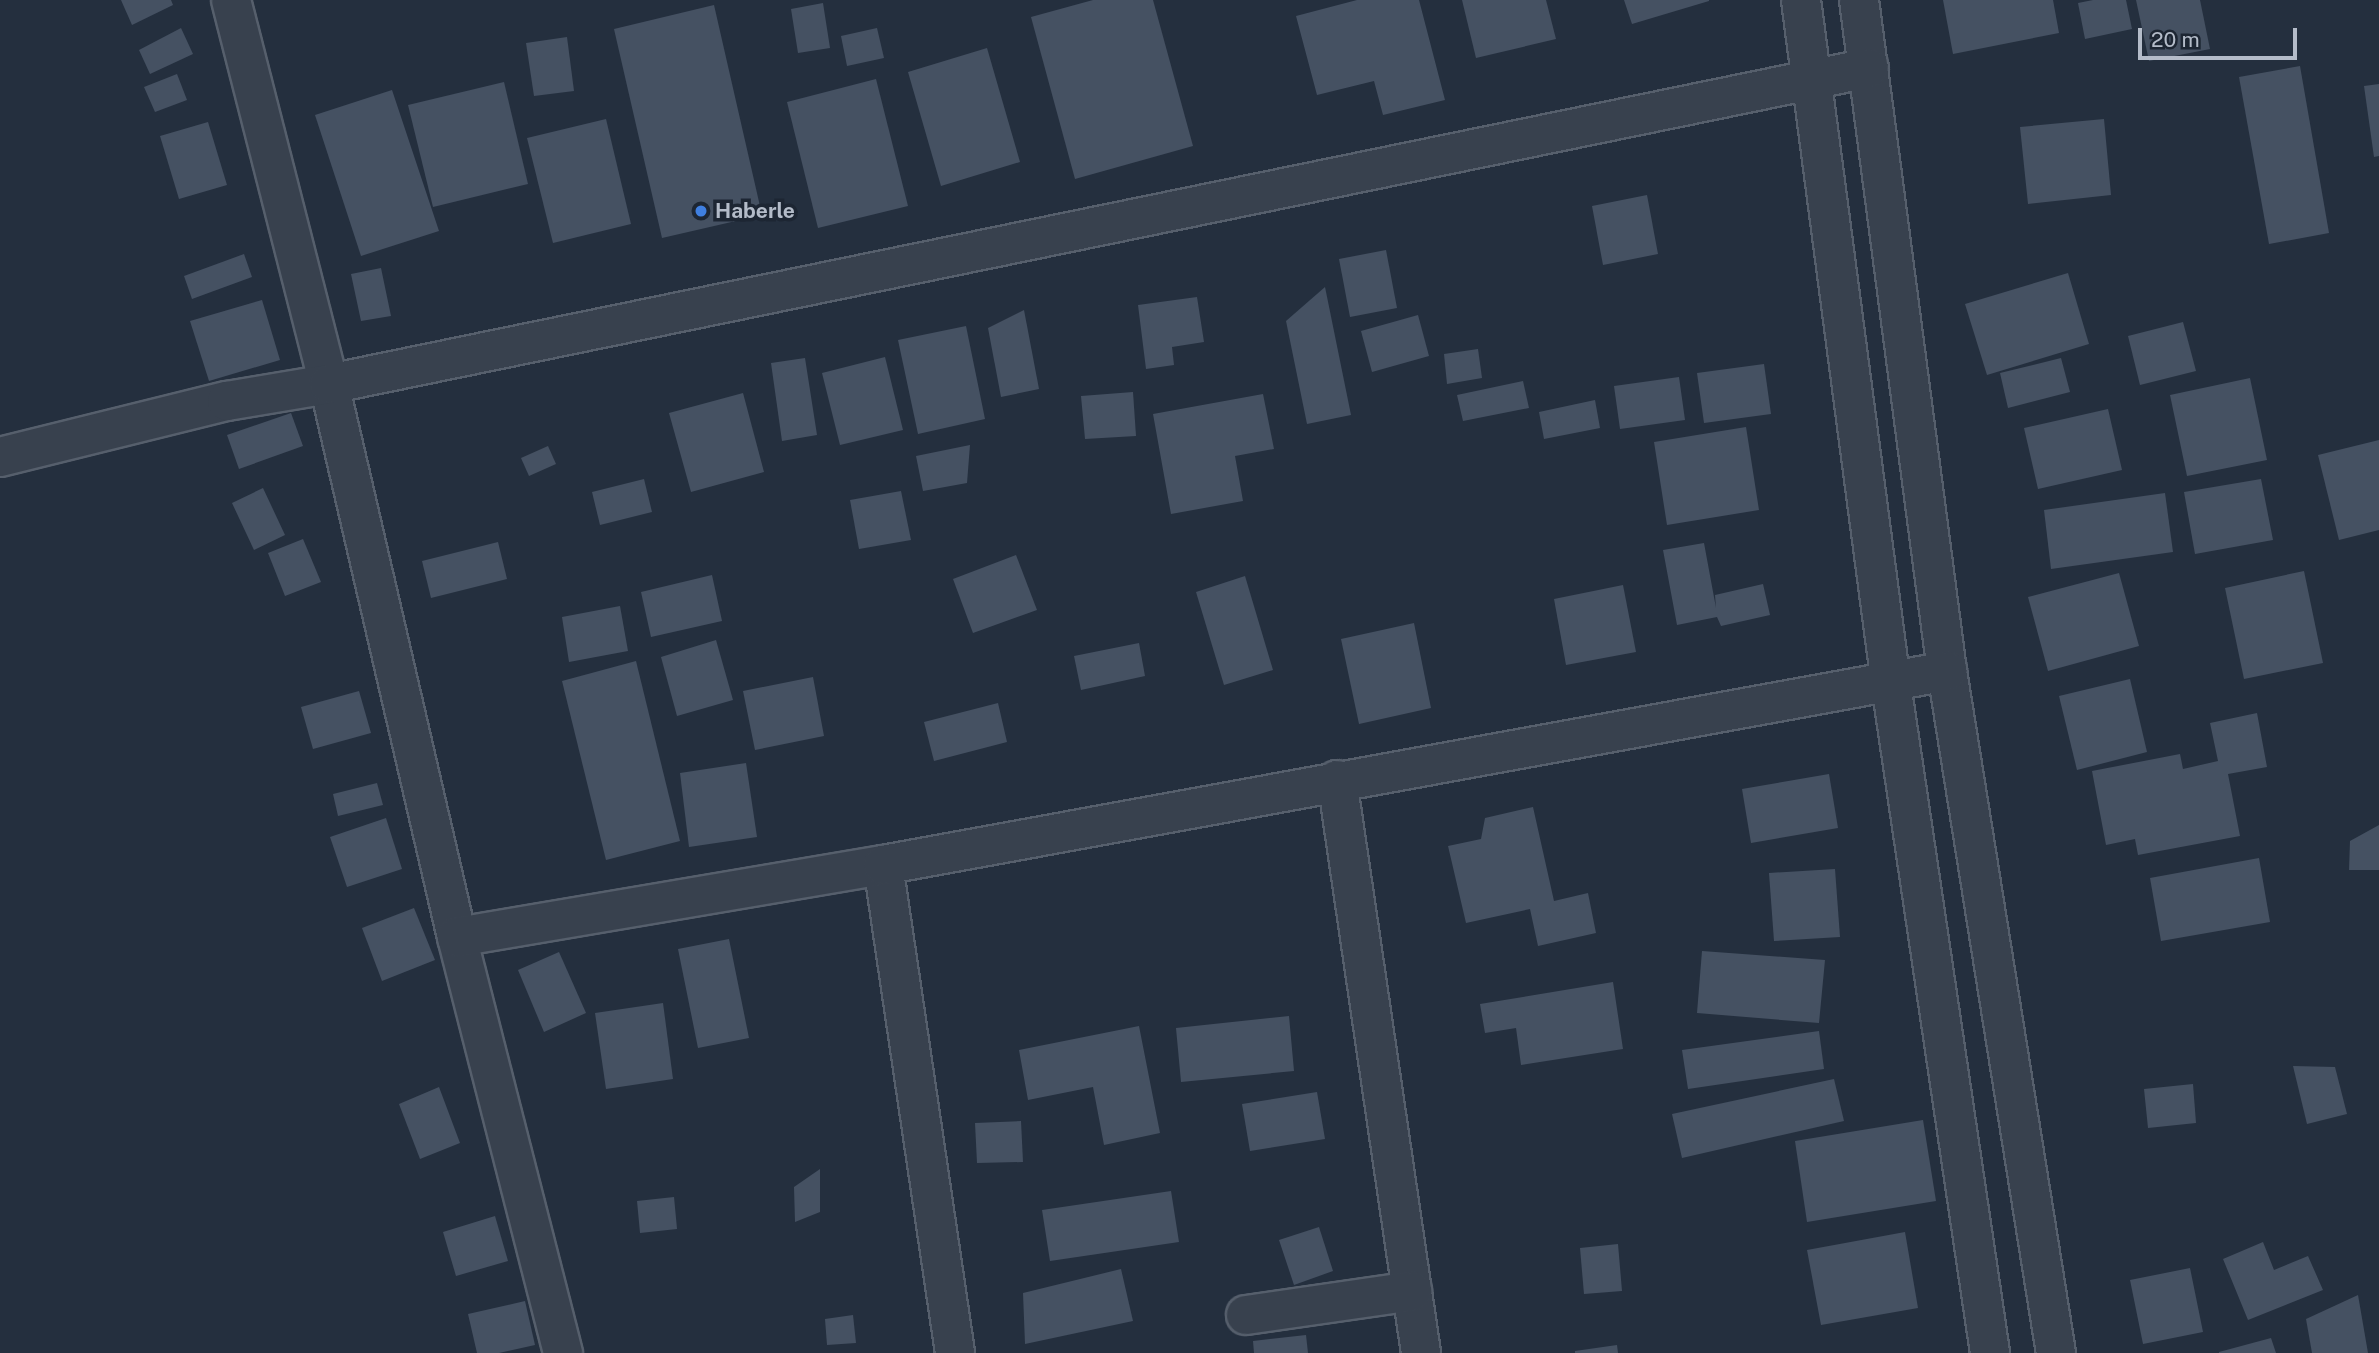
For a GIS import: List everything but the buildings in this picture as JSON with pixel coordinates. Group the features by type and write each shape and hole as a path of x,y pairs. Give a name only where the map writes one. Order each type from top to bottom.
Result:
{"street":[{"path":"231,0 329,384 457,937 564,1353"},
{"path":"1801,0 1891,684 1990,1353"},
{"path":"1859,0 1947,671 2056,1353"},
{"path":"0,457 227,401 329,384 1869,68"},
{"path":"457,937 883,865 1337,780 1891,684 1947,671"},
{"path":"1337,780 1422,1353"},
{"path":"883,865 955,1353"},
{"path":"1246,1315 1412,1292"}],"place":[{"name":"Haberle","path":"701,211"}]}
